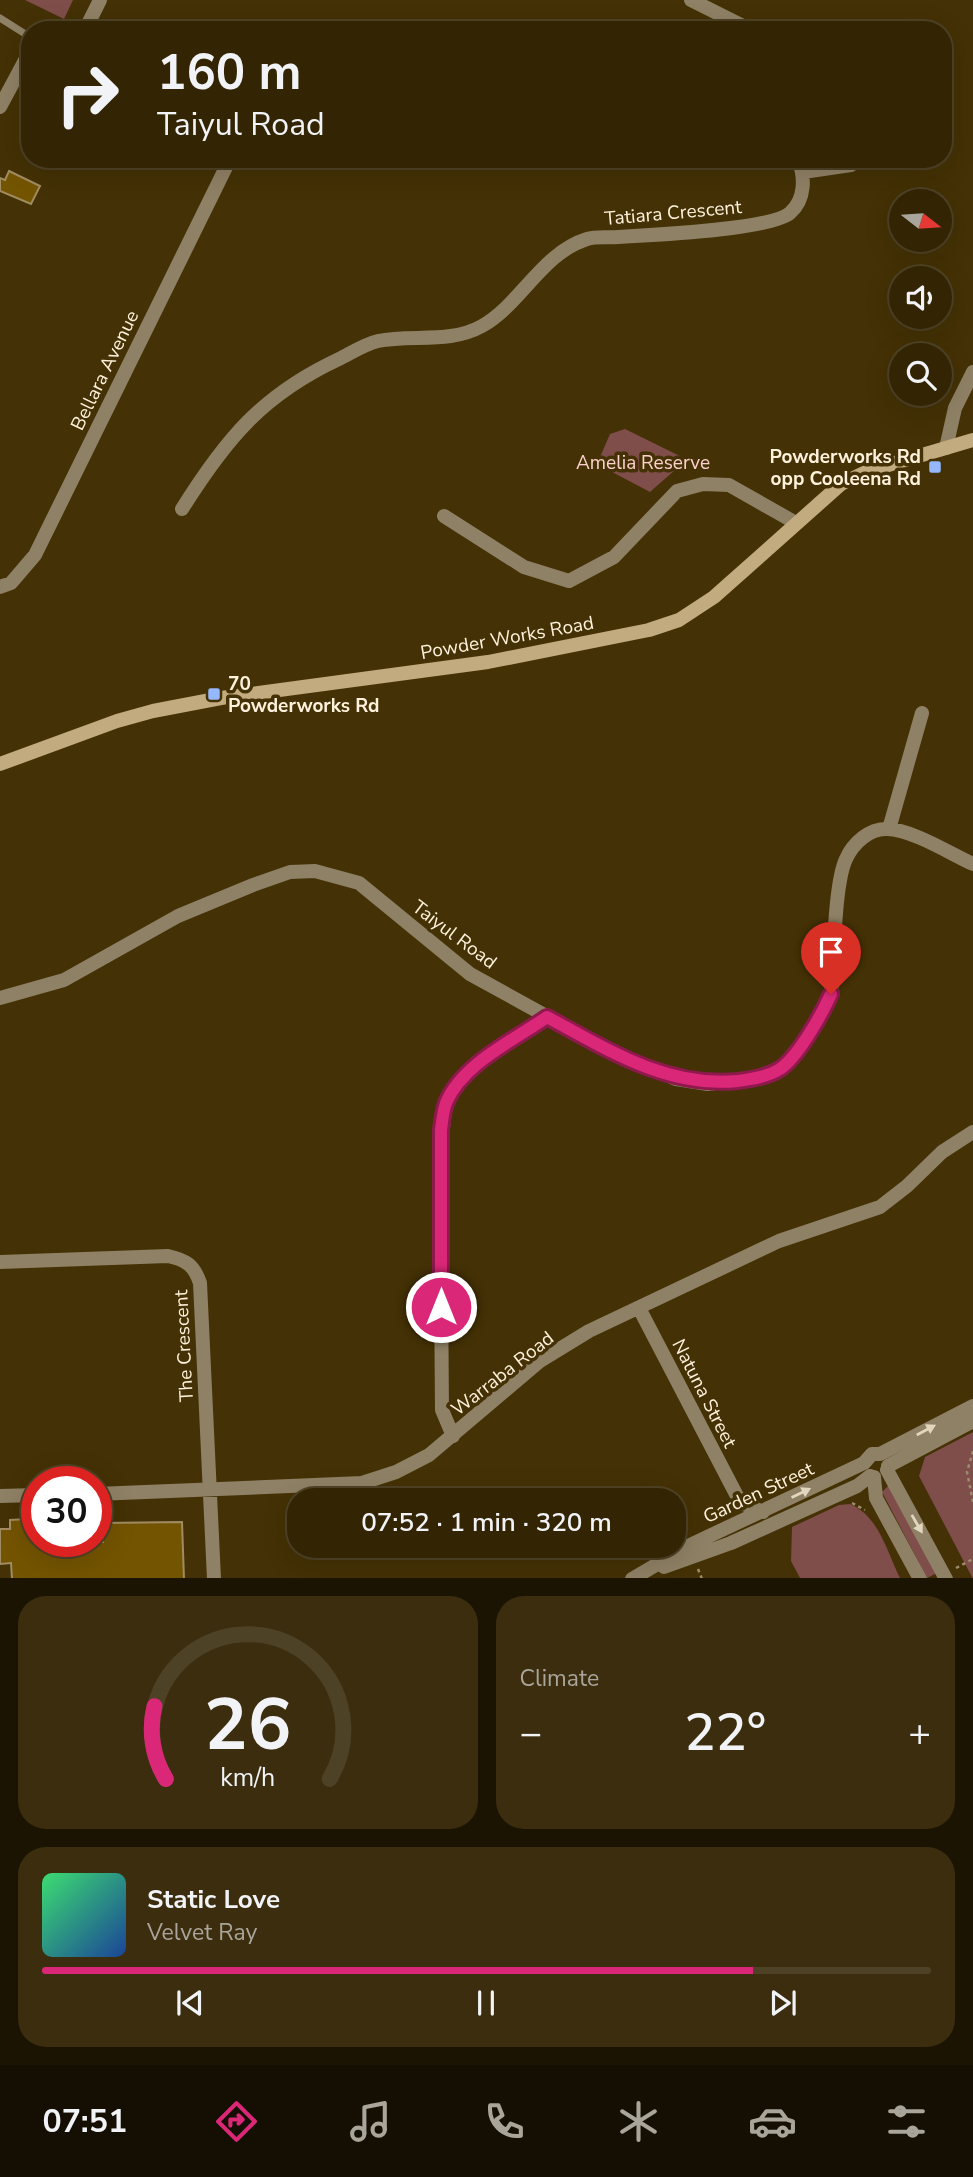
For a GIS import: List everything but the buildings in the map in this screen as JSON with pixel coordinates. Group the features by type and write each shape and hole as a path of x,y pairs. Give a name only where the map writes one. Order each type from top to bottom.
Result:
{"main road":[{"name":"Powder Works Road","path":"0,764 104,725 153,711 221,698 488,662 649,630 679,620 714,597 841,484 868,471 973,440"}],"street":[{"path":"90,21 100,0"},
{"path":"691,0 733,21"},
{"path":"0,107 21,68"},
{"name":"Bellara Avenue","path":"0,587 11,583 35,555 226,168"},
{"name":"Tatiara Crescent","path":"182,509 237,428 313,371 376,341 456,335 480,327 501,313 548,262 587,238 696,231 768,222 789,215 797,206 803,187 801,168"},
{"path":"946,448 955,408 973,372"},
{"path":"444,516 524,567 569,581 614,557 677,491 703,484 729,485 796,523"},
{"path":"922,713 889,829 973,864"},
{"name":"Taiyul Road","path":"0,998 64,980 178,916 253,885 290,872 315,871 359,883 470,974 606,1049 676,1079 708,1084 750,1079 782,1068 815,1026 831,994 840,882 846,859 871,831 889,829"},
{"path":"453,1436 442,1410 440,1152 446,1103 457,1084 481,1062 547,1017"},
{"name":"Warraba Road","path":"112,1493 362,1483 396,1472 429,1455 540,1362 589,1331 779,1241 880,1207 907,1186 942,1152 973,1132"},
{"name":"The Crescent","path":"0,1262 168,1256 190,1264 200,1283 214,1578"},
{"name":"Natuna Street","path":"639,1308 737,1496"},
{"name":"Garden Street","path":"633,1578 731,1543 857,1486 877,1468 973,1406"},
{"name":"Garden Street","path":"633,1578 688,1546 763,1511 877,1468 973,1421"},
{"path":"872,1505 877,1468"},
{"path":"877,1468 951,1573"},
{"path":"857,1486 919,1578"},
{"path":"0,1496 21,1495"},
{"path":"737,1496 746,1505 763,1511"},
{"path":"730,1528 737,1496"}],"lane":[{"path":"0,18 21,31"}],"path":[{"path":"973,1451 967,1472 973,1502"},
{"path":"847,1502 872,1505"},
{"path":"951,1573 973,1559"},
{"path":"699,1572 709,1567"}],"green space":[{"path":"25,0 73,0 64,19"},
{"name":"Amelia Reserve","path":"625,429 696,464 675,470 650,492 597,464 610,434"},
{"path":"973,1432 973,1578 919,1476 925,1457"},
{"path":"889,1485 937,1573 927,1578 882,1492"},
{"path":"850,1504 868,1517 875,1526 900,1578 800,1578 791,1561 792,1527 839,1505"}],"place":[{"name":"Powderworks Rd opp Cooleena Rd","path":"935,467"},
{"name":"70 Powderworks Rd","path":"214,694"}],"route":[{"path":"441,1307 441,1130 446,1103 457,1084 481,1062 547,1017 606,1049 676,1079 708,1084 750,1079 782,1068 815,1026 831,994"}]}
